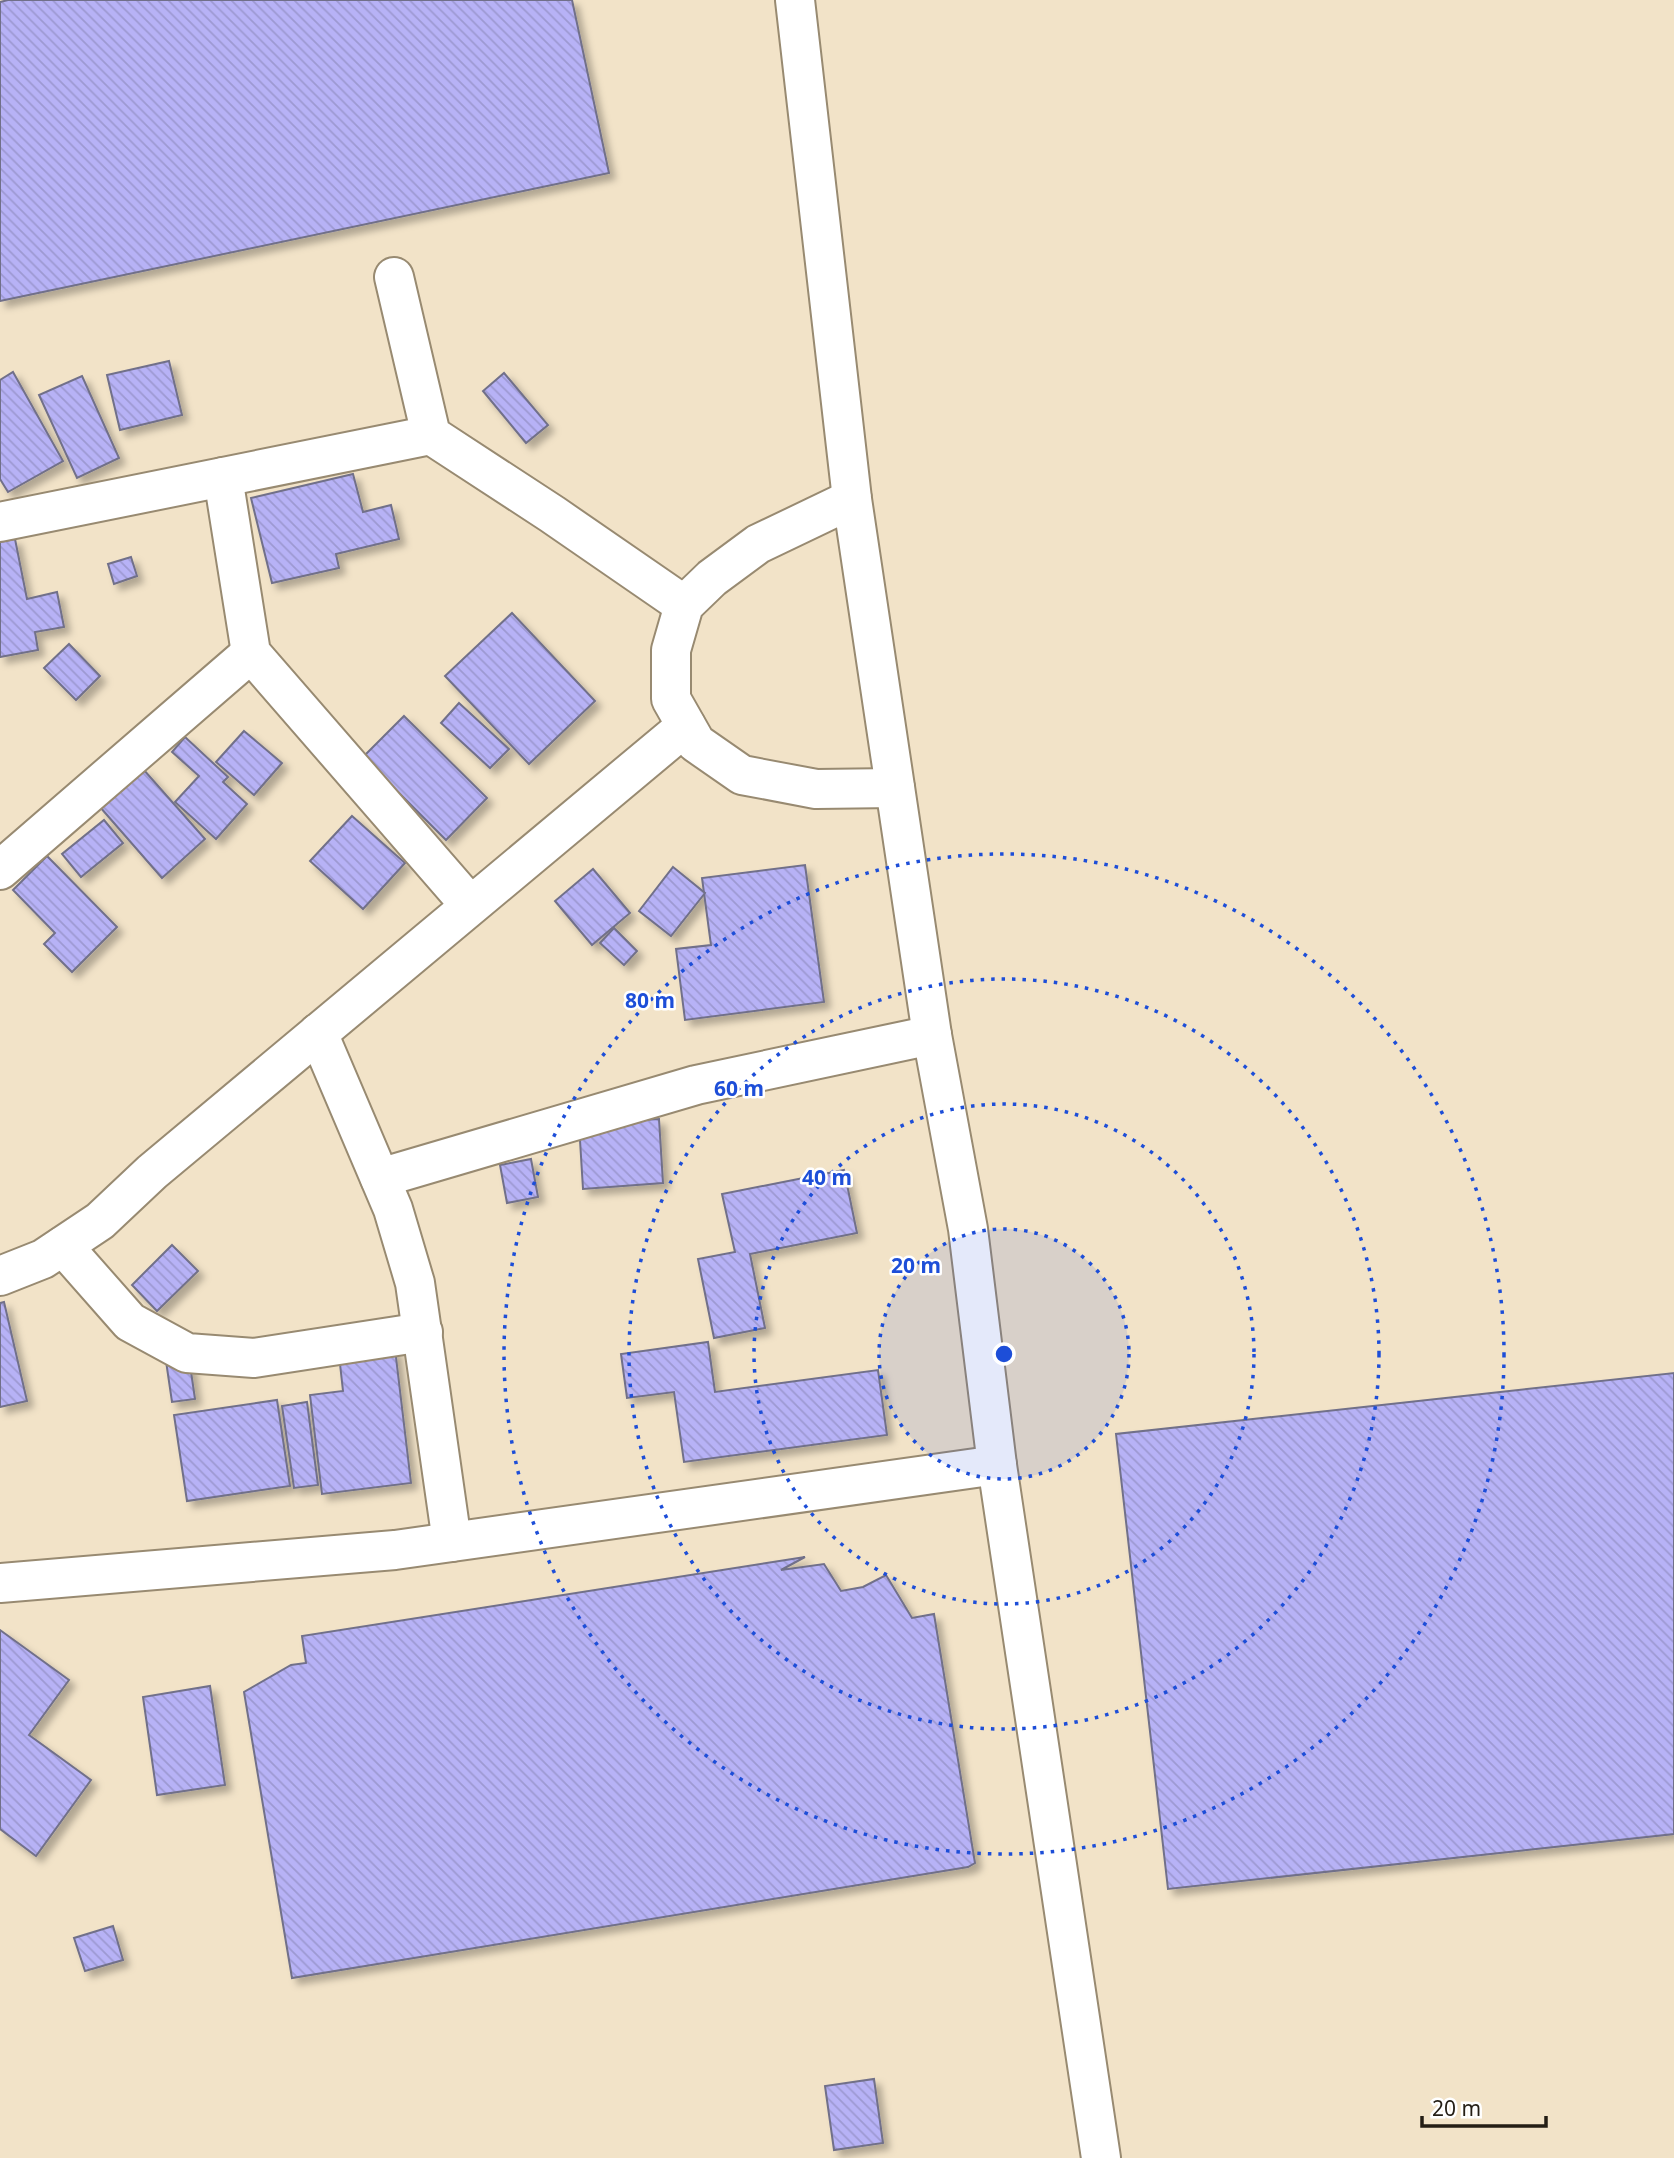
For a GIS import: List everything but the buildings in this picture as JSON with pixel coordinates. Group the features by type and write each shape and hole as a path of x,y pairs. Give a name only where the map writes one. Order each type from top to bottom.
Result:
{"street":[{"path":"795,0 852,499 932,1035 968,1229 997,1465 1101,2158"},
{"path":"394,277 431,435 684,605"},
{"path":"0,522 431,435"},
{"path":"223,477 251,653 470,905"},
{"path":"852,499 758,544 712,578 684,605 671,650 671,699 696,743 742,775 816,789 895,788"},
{"path":"0,870 251,653"},
{"path":"0,1276 43,1259 100,1221 152,1172 686,726"},
{"path":"318,1033 393,1209 415,1283 452,1542"},
{"path":"380,1178 696,1085 932,1035"},
{"path":"63,1246 130,1322 187,1353 254,1357 423,1332"},
{"path":"0,1583 396,1550 997,1465"}]}
